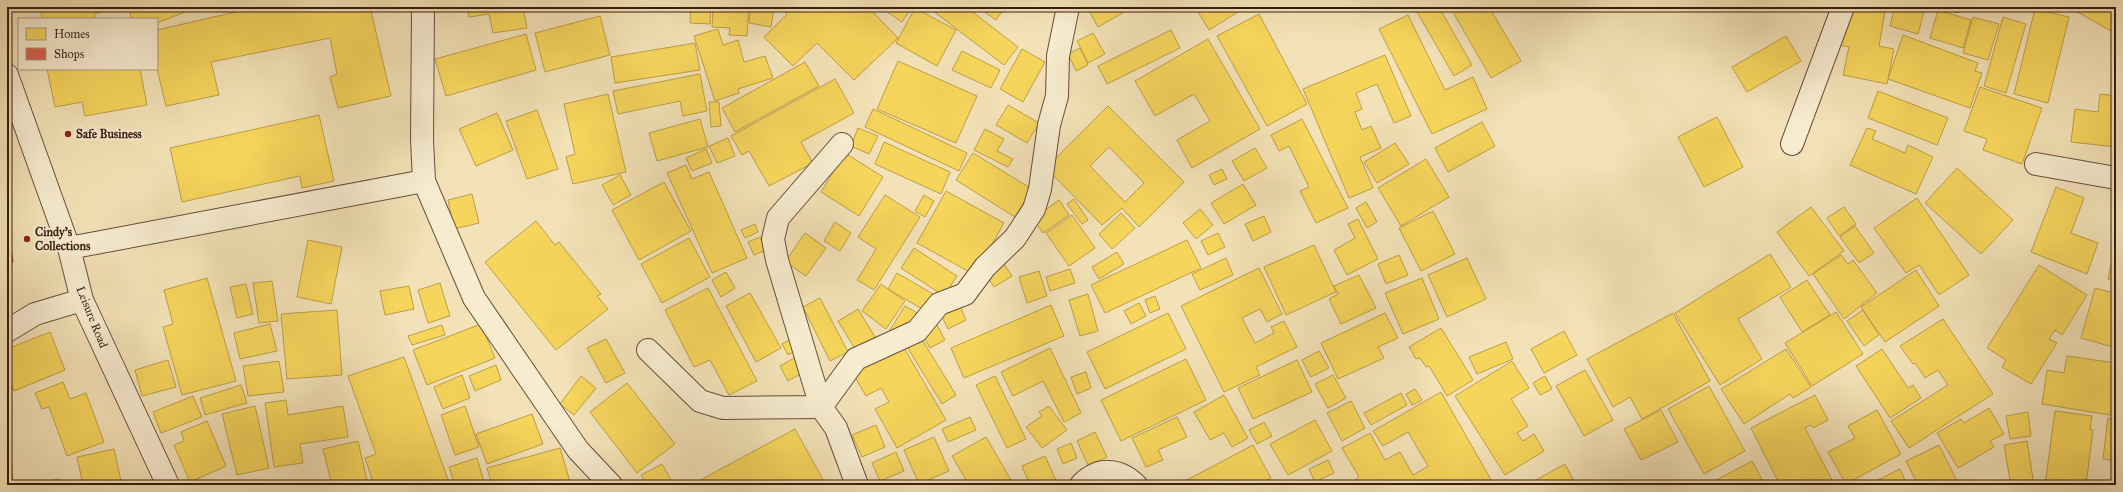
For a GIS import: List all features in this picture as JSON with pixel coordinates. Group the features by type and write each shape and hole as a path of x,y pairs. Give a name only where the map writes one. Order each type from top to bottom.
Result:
{"street":[{"path":"423,7 422,140 424,181 474,298 578,450 611,485"},
{"path":"821,407 856,359 916,331 939,304 965,294 984,267 1015,238 1034,209 1040,189 1049,125 1057,96 1058,56 1068,7"},
{"path":"1792,144 1843,7"},
{"name":"Leisure Road","path":"7,75 69,248 82,300 168,485"},
{"path":"842,144 778,218 773,239 777,260 821,407 836,428 858,485"},
{"path":"2036,164 2116,178"},
{"path":"69,248 424,181"},
{"path":"7,331 35,314 82,300"},
{"path":"648,350 700,402 723,408 821,407"},
{"path":"1081,485 1088,477 1106,471 1127,476 1136,485"}],"building: Homes":[{"path":"39,7 121,7 94,14 96,18 43,18"},
{"path":"127,7 195,7 158,23 158,18 132,18"},
{"path":"257,7 370,7 391,96 338,108 330,77 337,74 330,38 211,62 219,95 166,106 157,70 158,30"},
{"path":"467,7 523,7 527,28 493,33 489,14 469,17"},
{"path":"691,7 711,7 710,24 690,23"},
{"path":"713,7 749,7 747,36 729,35 730,28 712,27"},
{"path":"751,7 774,7 771,27 749,23"},
{"path":"781,7 868,7 898,38 854,80 817,43 793,66 764,37 787,14"},
{"path":"880,7 912,7 902,22"},
{"path":"936,7 966,7 1018,47 1004,65 933,11"},
{"path":"986,7 1005,7 996,20 983,11"},
{"path":"1091,7 1133,7 1098,27 1088,9"},
{"path":"1195,7 1246,7 1209,30"},
{"path":"1426,7 1439,7 1472,65 1454,76 1417,12"},
{"path":"1450,7 1489,7 1521,61 1491,78"},
{"path":"1848,7 1863,7 1885,12 1879,46 1894,49 1887,84 1843,75 1849,47 1839,45"},
{"path":"1895,7 1925,7 1918,34 1890,26"},
{"path":"1942,7 1960,7 1958,13"},
{"path":"2069,7 2116,7 2116,34"},
{"path":"915,8 956,30 937,66 896,43"},
{"path":"2035,9 2069,17 2048,103 2014,94"},
{"path":"1938,10 1971,20 1963,48 1930,38"},
{"path":"1259,14 1307,104 1267,126 1217,36"},
{"path":"1408,15 1445,90 1473,77 1487,109 1432,134 1379,29"},
{"path":"600,16 610,55 545,72 535,33"},
{"path":"1973,17 1999,24 1988,60 1963,53"},
{"path":"2003,17 2026,24 2006,93 1984,86"},
{"path":"718,29 723,45 738,40 744,62 765,56 773,78 738,89 739,93 715,101 694,36"},
{"path":"1171,30 1180,48 1107,84 1098,66"},
{"path":"1093,33 1105,54 1088,63 1077,41"},
{"path":"526,34 536,70 446,96 435,59"},
{"path":"1903,35 1978,63 1975,71 1982,73 1970,108 1888,79"},
{"path":"1786,36 1801,61 1747,92 1732,67"},
{"path":"1208,39 1260,129 1192,168 1177,140 1210,121 1194,94 1155,116 1135,81"},
{"path":"695,43 700,70 615,83 611,57"},
{"path":"1080,48 1088,65 1076,71 1068,54"},
{"path":"1022,49 1045,62 1023,102 1000,89"},
{"path":"962,51 1000,70 991,88 952,70"},
{"path":"1385,55 1411,116 1394,123 1377,84 1356,93 1362,109 1355,112 1362,130 1371,126 1381,148 1360,157 1373,188 1349,198 1303,89"},
{"path":"898,61 977,96 956,143 877,109"},
{"path":"805,62 819,86 735,132 722,108"},
{"path":"47,70 140,70 147,105 85,116 82,102 55,107"},
{"path":"700,74 707,111 683,116 680,101 618,114 613,91"},
{"path":"835,79 854,113 801,142 813,163 769,186 749,151 742,155 731,136"},
{"path":"1980,87 2042,108 2022,164 1983,150 1987,139 1964,131"},
{"path":"1878,91 1948,118 1937,145 1868,118"},
{"path":"608,94 626,172 573,184 566,157 575,154 564,104"},
{"path":"2100,94 2116,96 2116,147 2071,142 2075,109 2098,112"},
{"path":"709,102 719,102 721,126 711,127"},
{"path":"1008,105 1039,123 1027,143 996,125"},
{"path":"1108,106 1184,182 1139,227 1122,208 1102,225 1046,168","holes":["1109,147 1144,183 1125,202 1090,166"]},
{"path":"873,109 967,153 959,171 865,127"},
{"path":"537,110 558,169 527,179 506,121"},
{"path":"497,113 513,150 476,166 459,129"},
{"path":"319,115 334,181 302,188 300,176 182,202 170,148"},
{"path":"1717,117 1743,167 1704,187 1678,137"},
{"path":"700,119 708,147 657,161 649,133"},
{"path":"1302,119 1348,208 1316,223 1300,191 1309,187 1289,146 1279,151 1271,135"},
{"path":"1482,122 1495,146 1448,172 1435,148"},
{"path":"858,128 878,136 869,154 851,146"},
{"path":"1867,128 1876,131 1872,139 1905,153 1908,145 1933,157 1916,194 1850,165"},
{"path":"985,129 1004,139 997,151 1013,159 1008,167 974,150"},
{"path":"728,138 735,156 717,163 709,146"},
{"path":"884,142 950,172 941,194 875,164"},
{"path":"1395,143 1409,164 1377,183 1364,162"},
{"path":"1255,148 1267,168 1244,181 1232,161"},
{"path":"706,149 712,163 692,171 686,158"},
{"path":"845,153 883,177 859,216 821,192"},
{"path":"973,153 1032,189 1015,217 956,180"},
{"path":"1426,159 1449,197 1401,226 1378,188"},
{"path":"686,165 692,179 709,172 747,258 712,273 667,173"},
{"path":"1957,168 2013,220 1981,254 1925,203"},
{"path":"1222,169 1227,179 1214,185 1209,175"},
{"path":"620,175 631,195 613,205 602,185"},
{"path":"664,182 691,231 639,260 612,210"},
{"path":"1243,184 1256,205 1224,224 1211,203"},
{"path":"2056,187 2084,198 2071,233 2098,243 2087,274 2031,252"},
{"path":"946,191 1004,223 975,275 917,243"},
{"path":"472,194 479,223 454,229 448,200"},
{"path":"885,195 920,217 874,290 857,280 876,249 858,237"},
{"path":"924,195 934,201 925,217 915,211"},
{"path":"1917,198 1969,275 1939,295 1919,265 1906,273 1874,228"},
{"path":"1074,199 1088,220 1082,224 1067,204"},
{"path":"1059,200 1069,215 1043,233 1033,219"},
{"path":"1366,202 1377,222 1367,228 1356,208"},
{"path":"1811,207 1844,251 1809,276 1777,232"},
{"path":"1844,207 1856,224 1839,236 1827,218"},
{"path":"1200,209 1213,225 1196,239 1183,223"},
{"path":"1433,211 1455,254 1421,271 1399,228"},
{"path":"1121,213 1135,228 1112,249 1099,234"},
{"path":"1072,215 1095,248 1069,266 1046,233"},
{"path":"1264,216 1271,232 1253,241 1245,224"},
{"path":"1358,219 1378,259 1347,275 1334,250 1355,238 1348,224"},
{"path":"536,221 555,245 559,242 601,294 597,296 608,309 556,350 485,262"},
{"path":"835,222 851,233 840,251 824,241"},
{"path":"755,224 758,232 745,238 741,230"},
{"path":"1855,226 1874,253 1859,263 1840,237"},
{"path":"805,233 826,248 806,276 785,262"},
{"path":"1218,233 1225,247 1208,255 1201,241"},
{"path":"760,237 766,250 754,255 748,242"},
{"path":"689,238 710,277 662,303 641,264"},
{"path":"308,240 342,247 331,304 297,297"},
{"path":"1187,240 1201,268 1105,313 1091,285"},
{"path":"2116,241 2116,281 2108,279"},
{"path":"1314,245 1336,292 1286,315 1264,267"},
{"path":"914,248 957,276 944,296 901,268"},
{"path":"1117,252 1124,264 1099,279 1092,267"},
{"path":"1770,254 1791,287 1738,319 1762,359 1720,385 1675,313"},
{"path":"1399,255 1408,275 1386,284 1378,264"},
{"path":"1841,255 1848,264 1853,260 1877,293 1844,319 1813,274"},
{"path":"1226,258 1233,275 1200,290 1192,274"},
{"path":"1467,258 1486,299 1447,317 1428,275"},
{"path":"1002,261 1012,276 994,287 984,271"},
{"path":"2039,265 2087,295 2062,335 2055,330 2049,339 2057,343 2031,384 2002,367 2006,360 1987,348"},
{"path":"1259,268 1282,314 1267,322 1260,309 1242,318 1255,343 1274,333 1271,327 1284,321 1297,347 1256,367 1260,375 1224,392 1181,306"},
{"path":"1070,269 1075,283 1050,291 1046,277"},
{"path":"1916,270 1939,306 1885,342 1861,307"},
{"path":"1039,271 1047,296 1027,303 1019,277"},
{"path":"726,272 735,288 721,297 712,280"},
{"path":"897,273 938,297 929,313 888,289"},
{"path":"1359,275 1376,308 1341,324 1329,299 1338,294 1334,286"},
{"path":"207,278 236,381 182,395 163,327 173,324 164,290"},
{"path":"1422,278 1439,319 1403,334 1385,293"},
{"path":"1807,280 1830,315 1802,332 1780,297"},
{"path":"272,281 278,321 259,323 253,283"},
{"path":"440,283 450,316 428,323 418,290"},
{"path":"246,284 253,314 237,318 230,287"},
{"path":"881,284 905,301 886,329 862,311"},
{"path":"409,286 414,309 385,315 380,291"},
{"path":"708,288 757,381 729,395 710,360 694,367 665,310"},
{"path":"2095,288 2114,293 2116,289 2116,348 2081,338"},
{"path":"750,293 781,348 756,362 726,306"},
{"path":"1088,294 1098,331 1080,336 1069,300"},
{"path":"1155,296 1160,309 1150,313 1145,300"},
{"path":"820,298 848,352 830,361 803,307"},
{"path":"1139,303 1146,316 1131,324 1124,311"},
{"path":"1051,305 1064,336 964,378 951,348"},
{"path":"905,306 919,314 897,338 888,333"},
{"path":"960,306 966,320 948,329 941,315"},
{"path":"858,309 875,337 855,349 838,321"},
{"path":"337,310 342,375 287,379 281,314"},
{"path":"1863,310 1879,335 1864,346 1847,321"},
{"path":"1836,312 1863,354 1812,386 1785,343"},
{"path":"1168,313 1186,349 1105,389 1087,352"},
{"path":"1385,313 1398,338 1378,347 1384,358 1338,379 1321,343"},
{"path":"1673,313 1710,381 1642,419 1630,397 1613,407 1587,359"},
{"path":"1943,319 1993,394 1909,448 1891,421 1948,385 1938,370 1925,378 1915,363 1913,364 1900,346"},
{"path":"270,324 277,351 240,359 234,333"},
{"path":"481,324 495,358 427,385 413,350"},
{"path":"442,325 445,335 412,345 408,336"},
{"path":"937,325 945,340 930,348 921,333"},
{"path":"1441,328 1473,380 1447,396 1429,366 1426,367 1420,358 1416,359 1409,347"},
{"path":"1564,331 1577,355 1544,373 1531,349"},
{"path":"50,332 65,370 14,391 7,373 7,349"},
{"path":"918,333 956,395 942,404 904,342"},
{"path":"796,336 802,347 788,355 782,344"},
{"path":"606,339 625,373 606,383 587,348"},
{"path":"900,341 946,420 897,448 875,409 889,402 881,388 866,396 850,369"},
{"path":"1506,342 1513,359 1477,374 1469,357"},
{"path":"1050,348 1081,413 1064,422 1043,381 1013,396 1001,372"},
{"path":"1786,349 1811,387 1793,398 1790,394 1744,424 1721,389"},
{"path":"1882,349 1908,388 1913,385 1921,398 1890,418 1856,366"},
{"path":"1319,351 1329,368 1311,377 1302,360"},
{"path":"2067,356 2116,363 2116,416 2042,404 2047,370 2064,373"},
{"path":"404,357 450,485 374,485 365,458 376,454 348,376"},
{"path":"796,357 804,372 788,381 780,366"},
{"path":"1186,359 1206,400 1121,441 1101,400"},
{"path":"168,360 176,387 142,396 135,370"},
{"path":"1297,360 1312,392 1253,419 1238,388"},
{"path":"279,361 284,392 248,396 243,366"},
{"path":"1512,361 1529,388 1511,399 1528,426 1517,433 1523,441 1534,434 1544,451 1505,475 1455,396"},
{"path":"496,365 501,380 475,391 469,376"},
{"path":"1585,370 1613,420 1584,436 1556,386"},
{"path":"1086,372 1091,388 1077,394 1071,377"},
{"path":"462,375 470,398 443,409 434,387"},
{"path":"1333,375 1346,398 1328,408 1315,384"},
{"path":"581,376 596,388 574,415 560,404"},
{"path":"995,376 1026,439 1007,448 976,385"},
{"path":"1545,376 1552,389 1540,395 1533,383"},
{"path":"63,382 70,399 86,393 104,442 67,456 49,407 42,409 35,393"},
{"path":"627,383 675,444 637,473 590,412"},
{"path":"241,385 247,403 205,415 200,398"},
{"path":"1709,386 1745,451 1704,474 1668,409"},
{"path":"1415,389 1422,400 1412,405 1406,394"},
{"path":"1441,392 1494,485 1348,485 1359,477 1342,448 1370,433 1385,460 1400,452 1413,475 1428,466 1408,432 1383,446 1373,431"},
{"path":"1401,393 1407,405 1371,425 1364,413"},
{"path":"1224,395 1248,438 1232,447 1224,433 1210,440 1194,412"},
{"path":"1815,395 1828,420 1813,428 1811,425 1805,428 1834,484 1780,485 1751,428"},
{"path":"193,396 202,417 161,433 153,412"},
{"path":"286,400 288,415 343,406 348,437 300,444 303,463 274,467 265,403"},
{"path":"1351,401 1365,428 1342,441 1327,413"},
{"path":"255,406 269,468 237,475 222,414"},
{"path":"465,406 479,447 455,455 441,415"},
{"path":"1049,406 1067,430 1042,448 1026,427 1042,416 1039,412"},
{"path":"1989,408 2004,434 1990,441 1994,447 1958,468 1937,433 1961,419 1964,423"},
{"path":"1661,410 1678,442 1641,460 1624,429"},
{"path":"1877,410 1901,454 1846,484 1828,452 1855,438 1848,426"},
{"path":"2055,411 2092,416 2090,430 2093,430 2086,485 2045,485"},
{"path":"2028,412 2031,436 2010,439 2006,416"},
{"path":"532,414 543,444 487,464 476,434"},
{"path":"970,417 976,430 948,442 942,429"},
{"path":"1177,417 1187,437 1158,450 1163,460 1146,467 1132,438"},
{"path":"2108,418 2116,420 2116,461 2103,459"},
{"path":"1315,420 1332,451 1288,475 1270,444"},
{"path":"207,421 226,466 190,482 174,445 184,441 181,432"},
{"path":"1264,422 1272,436 1257,444 1249,430"},
{"path":"876,425 885,447 862,457 852,435"},
{"path":"795,429 826,485 691,485"},
{"path":"1095,432 1107,457 1088,465 1077,441"},
{"path":"934,437 949,471 919,484 904,450"},
{"path":"986,437 1014,485 958,485 966,480 952,456"},
{"path":"358,441 368,485 332,485 323,449"},
{"path":"2027,441 2034,485 1999,485 1998,482 2010,480 2004,445"},
{"path":"1071,443 1077,458 1063,464 1057,449"},
{"path":"1253,445 1271,478 1258,485 1188,485 1185,481"},
{"path":"1939,445 1959,485 1918,485 1906,461"},
{"path":"560,448 571,485 492,485 487,468"},
{"path":"114,449 122,485 83,485 77,457"},
{"path":"896,452 904,471 880,481 872,463"},
{"path":"1045,456 1058,485 1030,485 1022,466"},
{"path":"477,458 485,485 455,485 449,467"},
{"path":"11,459 13,482 7,483 7,460"},
{"path":"1328,460 1334,473 1315,482 1309,469"},
{"path":"1752,461 1765,485 1707,485"},
{"path":"662,464 674,485 647,485 641,475"},
{"path":"1565,464 1576,485 1527,485"},
{"path":"1900,469 1907,485 1868,485"},
{"path":"58,479 60,485 36,485 46,482"}],"building: Shops":[{"path":"7,216 13,262 7,263"}],"place":[{"name":"Safe Business","path":"68,134"},
{"name":"Cindy's Collections","path":"27,239"}]}
